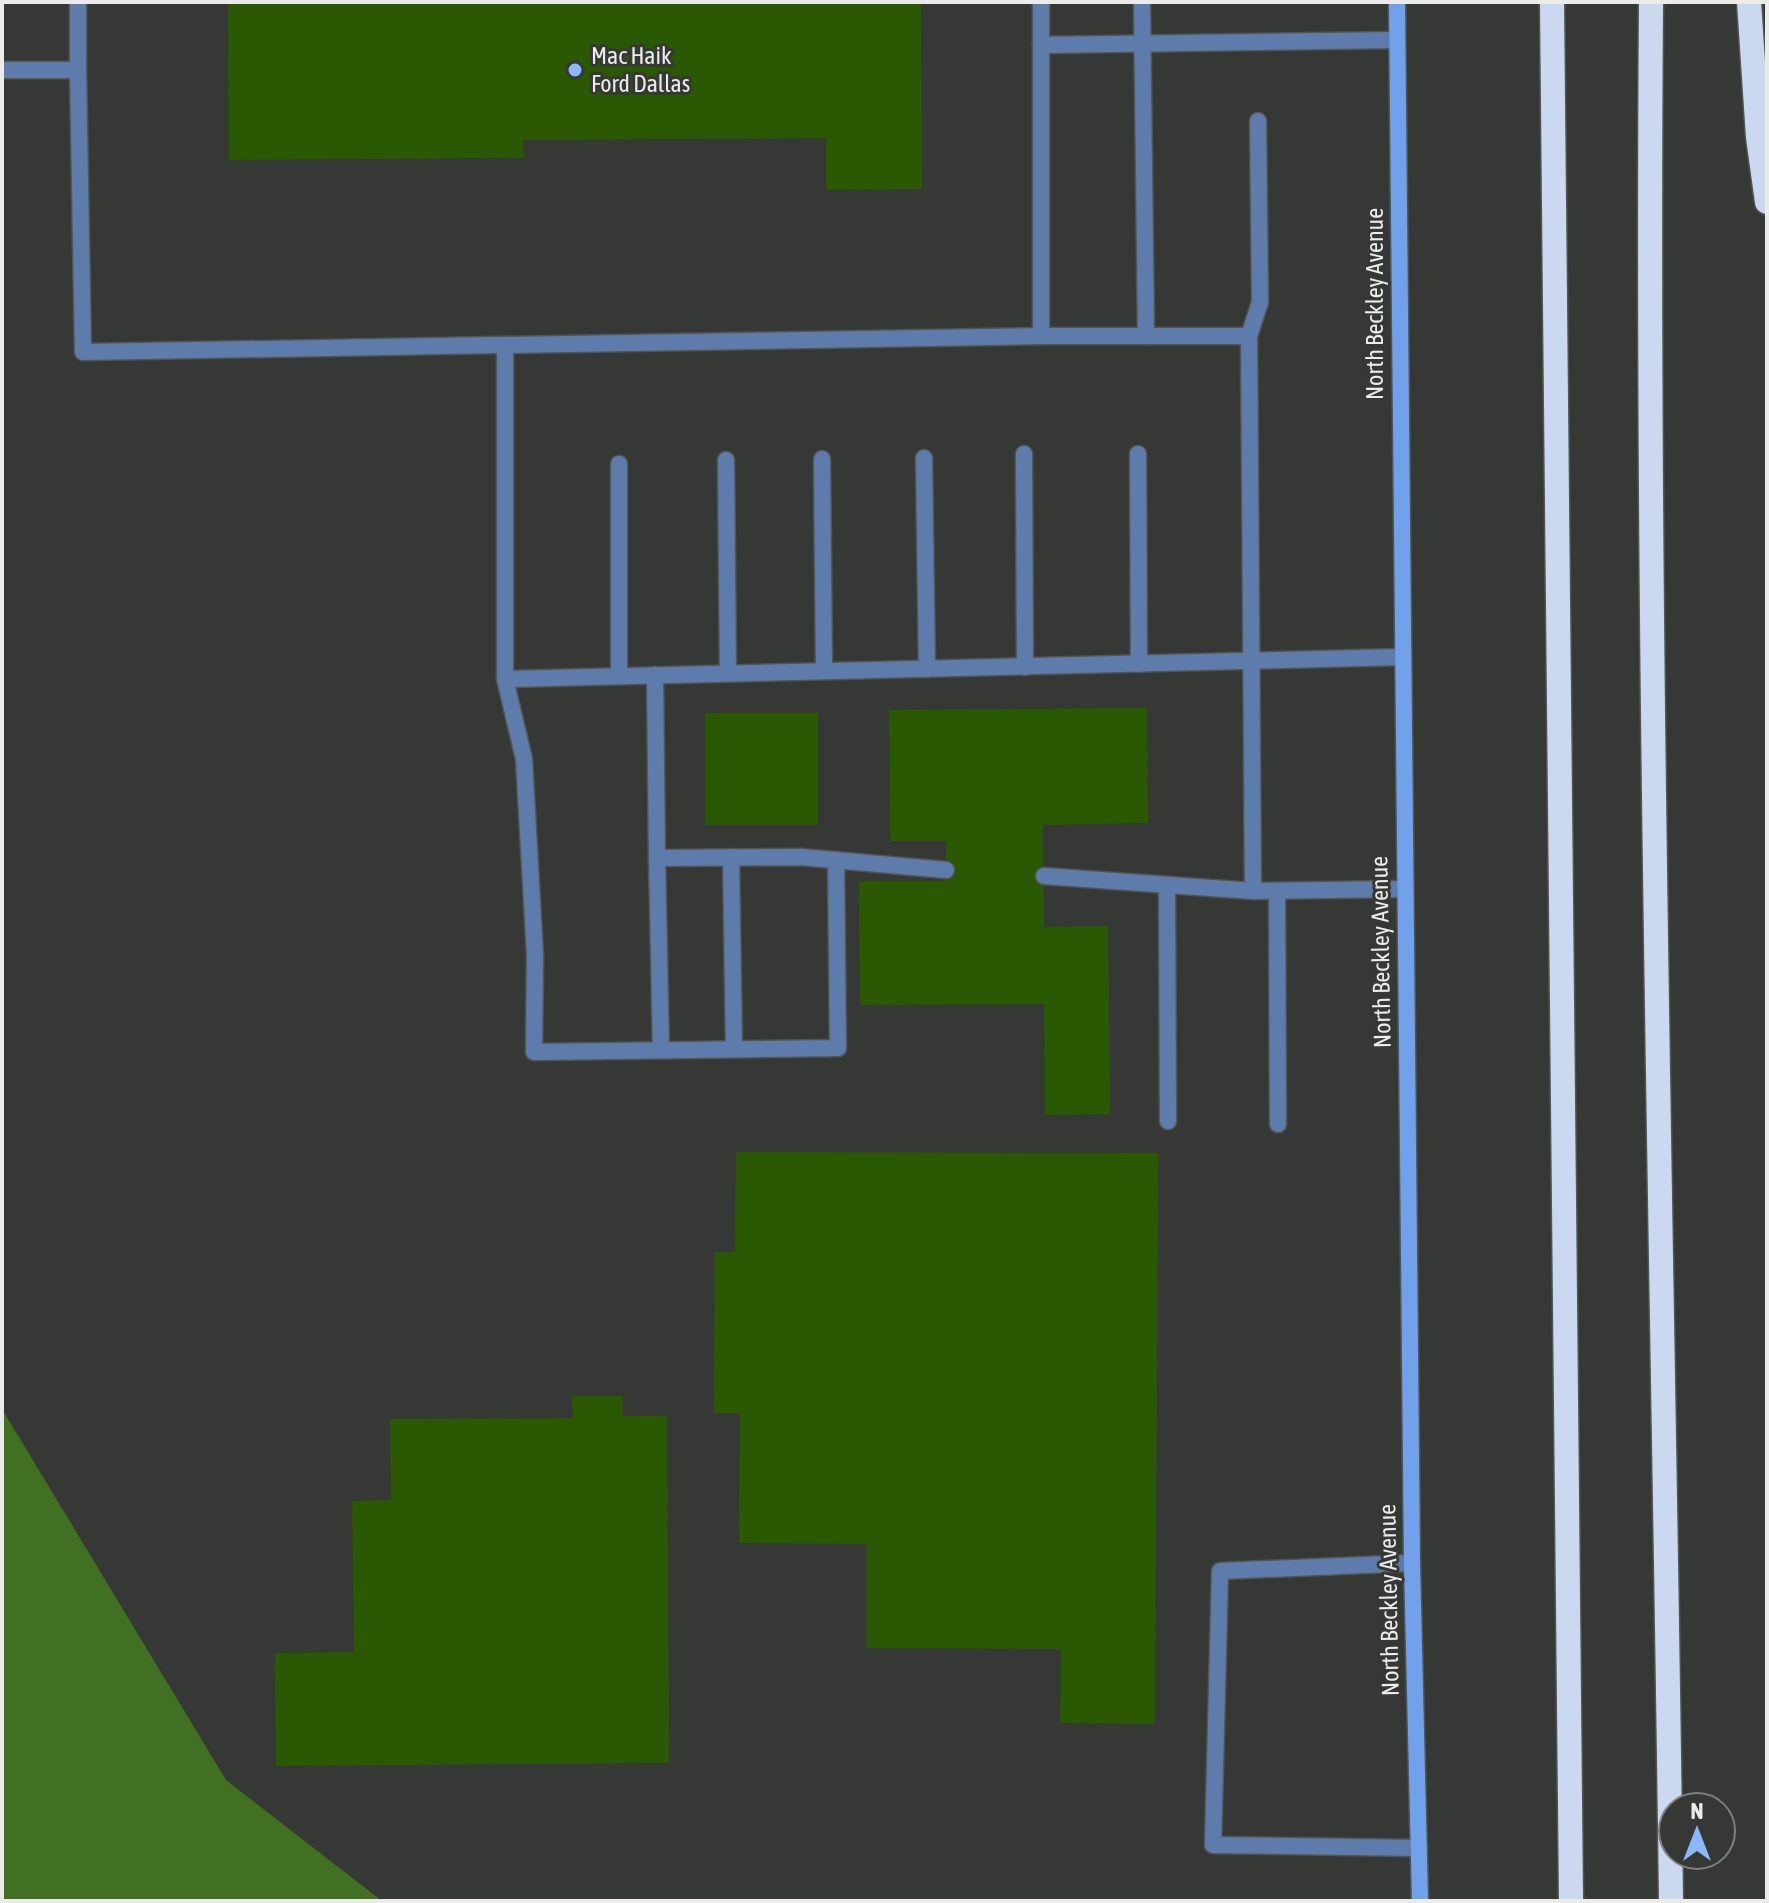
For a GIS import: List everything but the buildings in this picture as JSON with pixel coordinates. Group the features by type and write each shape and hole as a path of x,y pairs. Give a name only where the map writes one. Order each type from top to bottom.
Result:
{"highway":[{"path":"1552,2 1571,1901"},
{"path":"1651,2 1651,701 1661,1138 1671,1901"},
{"path":"1749,2 1767,202"}],"main road":[{"name":"North Beckley Avenue","path":"1397,2 1412,1563 1420,1901"}],"lane":[{"path":"78,2 83,352 1041,336 1249,336"},
{"path":"1041,2 1041,336"},
{"path":"1142,2 1146,336"},
{"path":"1041,45 1397,40"},
{"path":"2,70 78,70"},
{"path":"1253,891 1249,336 1260,302 1258,121"},
{"path":"505,346 505,679 524,759 535,955 534,1052 838,1048 836,860"},
{"path":"1024,454 1025,667"},
{"path":"1138,454 1139,664"},
{"path":"924,458 927,669"},
{"path":"822,459 824,671"},
{"path":"726,460 728,673"},
{"path":"619,464 619,676"},
{"path":"505,679 1402,657"},
{"path":"655,675 661,1050"},
{"path":"731,857 734,1049"},
{"path":"657,858 801,857 946,870"},
{"path":"1044,876 1253,891 1404,889"},
{"path":"1167,885 1168,1121"},
{"path":"1277,891 1278,1124"},
{"path":"1412,1563 1220,1571 1213,1845 1419,1848"}],"green space":[{"path":"2,1409 226,1780 382,1901 2,1901"}],"place":[{"name":"Mac Haik Ford Dallas","path":"575,70"}]}
